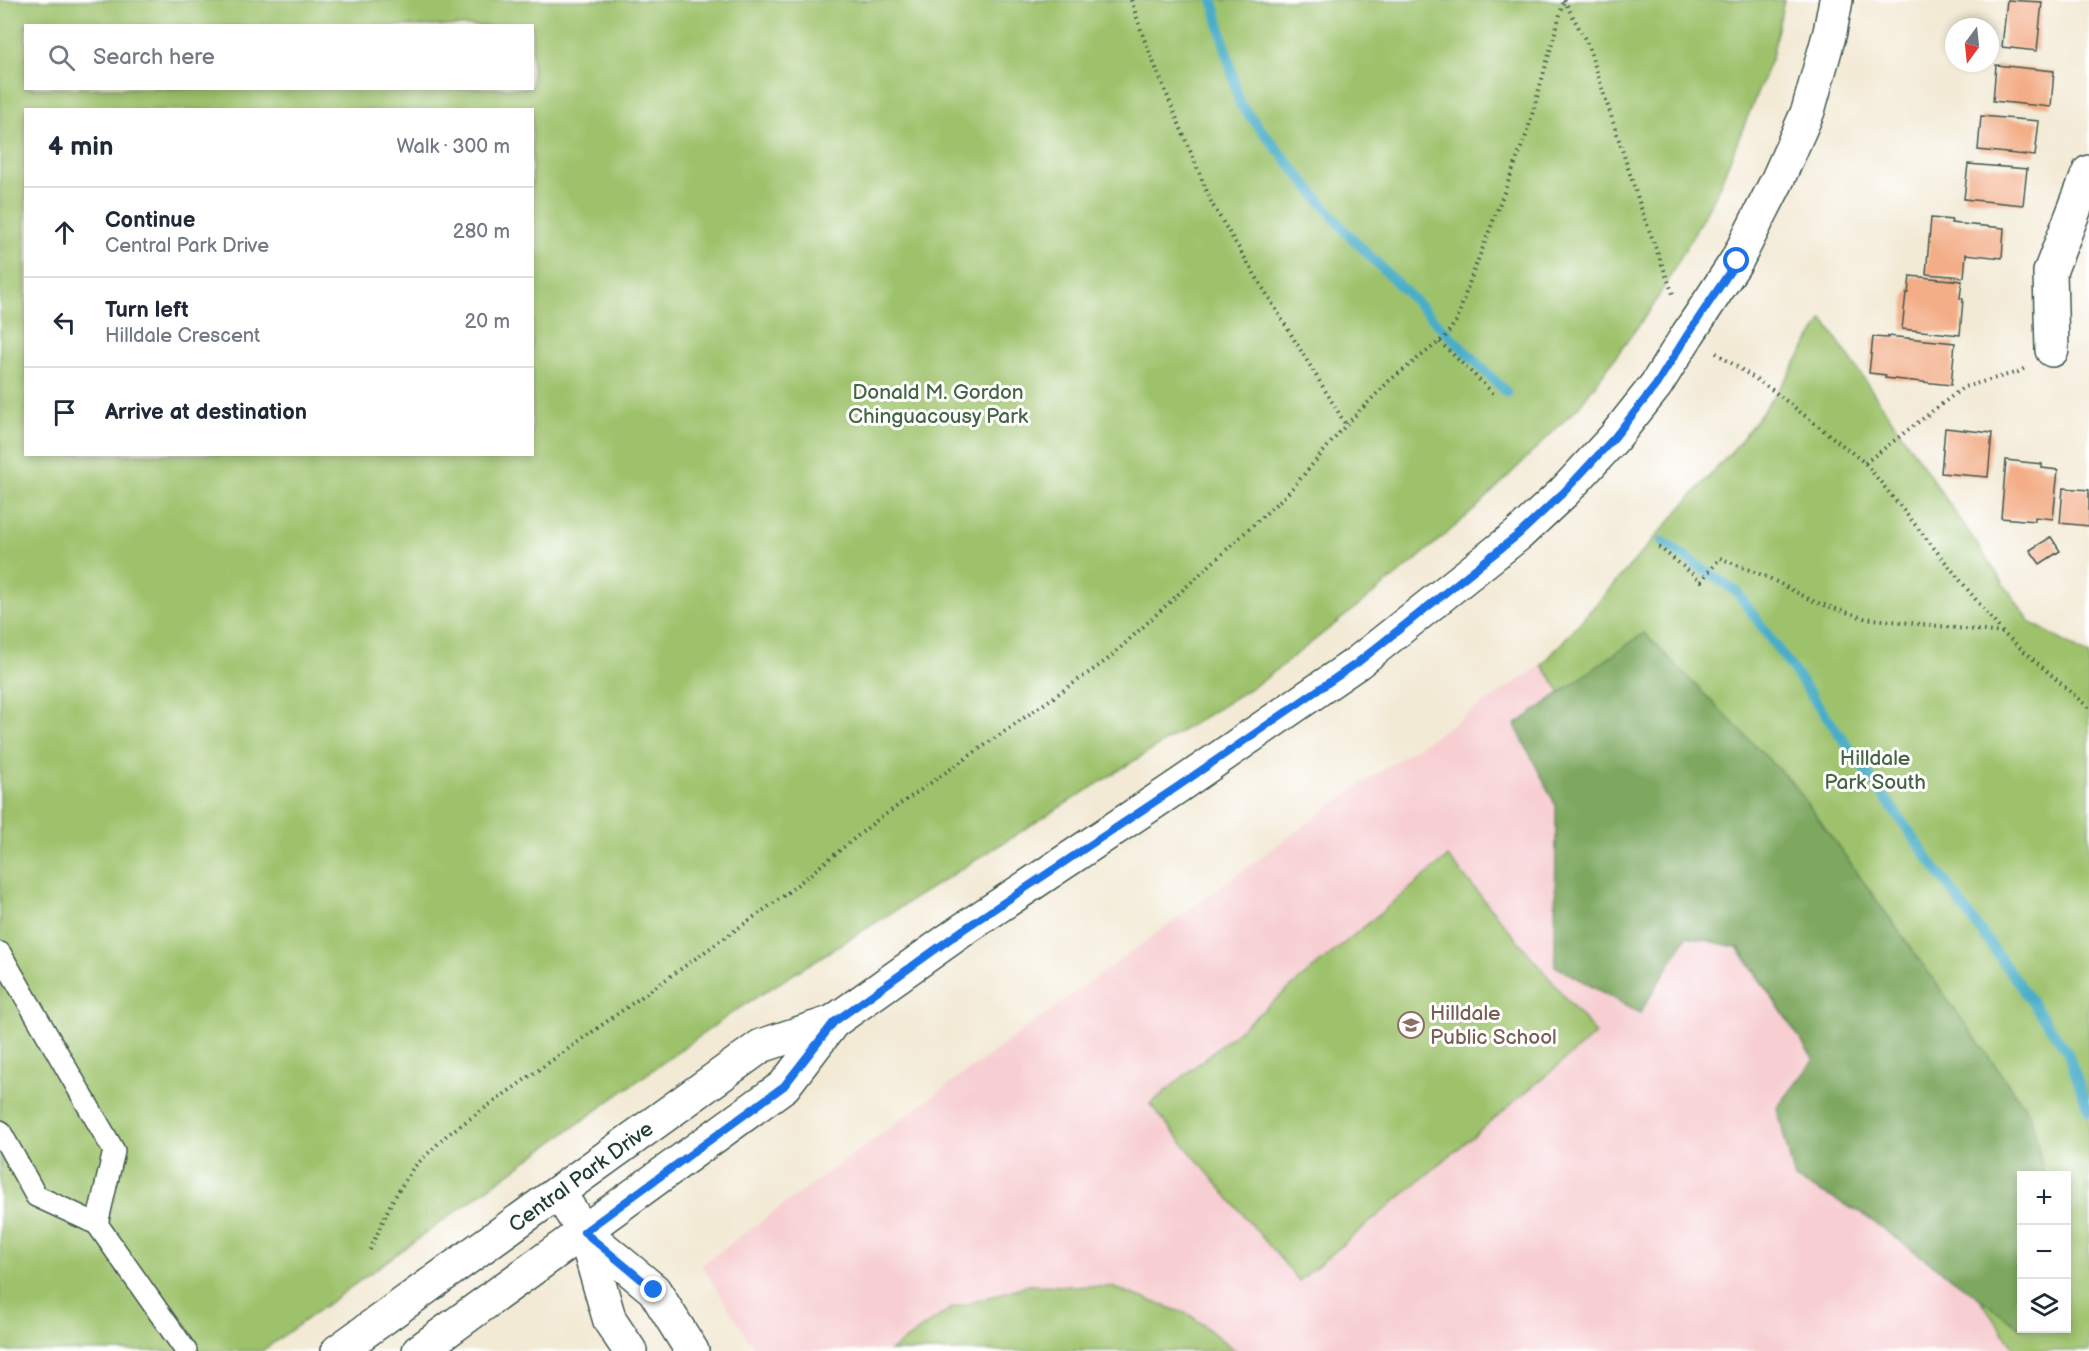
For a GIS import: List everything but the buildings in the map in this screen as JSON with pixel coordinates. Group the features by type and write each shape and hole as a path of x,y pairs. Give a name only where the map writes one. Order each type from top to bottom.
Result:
{"street":[{"name":"Central Park Drive","path":"419,1351 784,1086 834,1022 964,929 1357,663 1467,577 1519,534 1564,492 1614,438 1656,385 1737,261 1777,181 1808,111 1830,32 1836,0"},
{"path":"2052,350 2050,272 2089,172"},
{"name":"Central Park Drive","path":"338,1351 761,1046 834,1022"},
{"path":"559,1193 584,1232 610,1321 630,1351"},
{"path":"584,1232 654,1290 692,1351"}],"lane":[{"path":"0,953 114,1151 97,1224"},
{"path":"0,1131 36,1196 97,1224 186,1351"}],"path":[{"path":"1131,0 1144,39 1212,204 1346,425"},
{"path":"370,1250 391,1203 413,1168 447,1135 782,897 876,821 1107,660 1289,492 1346,425 1389,381 1442,340 1453,327 1527,133 1564,0"},
{"path":"1564,0 1588,45 1642,211 1688,334 1771,389 1865,462 2003,633 2089,708"},
{"path":"1442,340 1495,394"},
{"path":"1865,462 1964,387 2018,372 2052,350"},
{"path":"1659,548 1701,581 1720,558 1767,577 1815,602 1864,618 2003,633"}],"shaded area":[{"name":"Hilldale Public School","path":"1542,665 2016,1351 756,1351 701,1265 1360,785"}],"green space":[{"name":"Donald M. Gordon Chinguacousy Park","path":"0,0 1784,0 1772,57 1716,194 1653,306 1580,405 1474,510 1410,565 1265,679 736,1010 262,1351 0,1351"},
{"name":"Hilldale Park South","path":"1823,319 2030,622 2089,656 2089,1351 2016,1351 1542,665 1738,444 1782,385"},
{"path":"1644,633 1795,786 2031,1116 2043,1171 2017,1171 2017,1325 1861,1213 1795,1179 1777,1108 1814,1060 1740,948 1687,936 1640,1013 1555,966 1556,806 1515,725"},
{"path":"1448,857 1596,1034 1299,1281 1150,1104"},
{"path":"1029,1285 1112,1287 1190,1315 1236,1351 890,1351 950,1309"}],"waterway":[{"path":"1213,0 1240,104 1344,230 1507,393"},
{"path":"1662,541 1737,592 2067,1051 2089,1112"}],"place":[{"name":"Hilldale Public School","path":"1411,1025"}],"route":[{"path":"654,1290 584,1232 784,1086 834,1022 964,929 1357,663 1519,534 1564,492 1614,438 1656,385 1737,261"}]}
